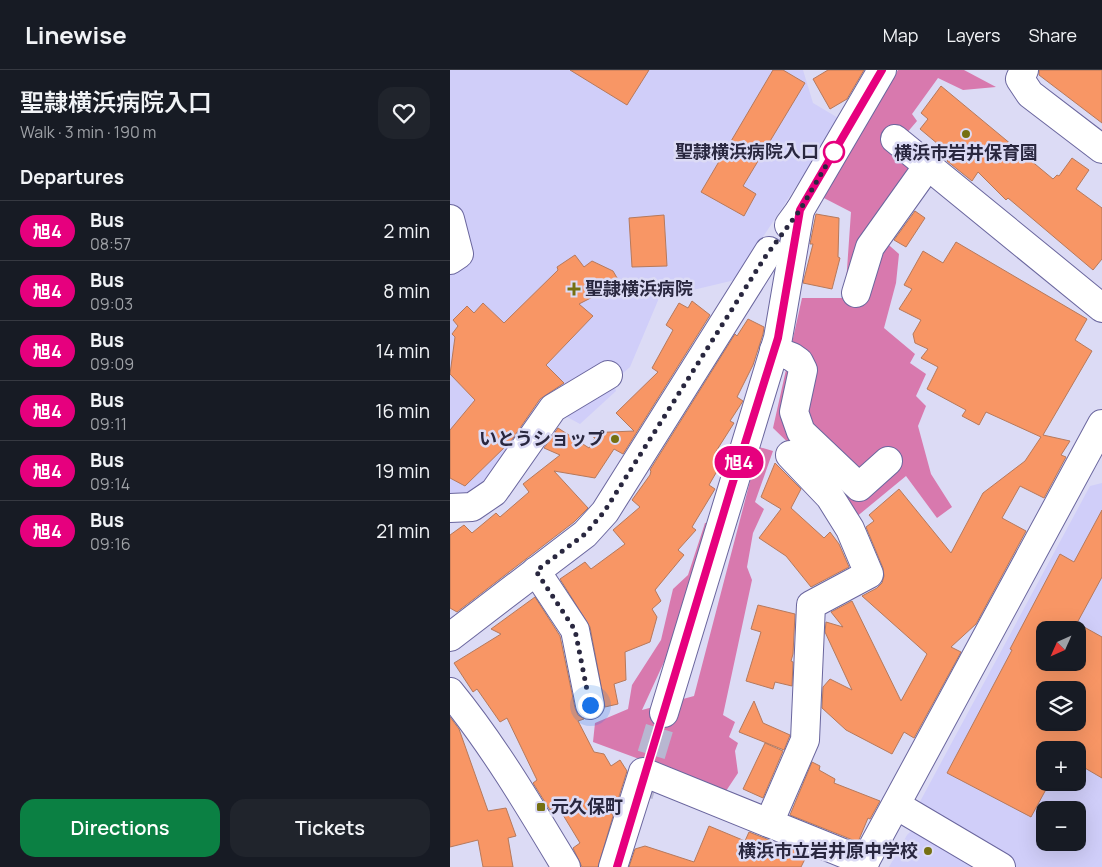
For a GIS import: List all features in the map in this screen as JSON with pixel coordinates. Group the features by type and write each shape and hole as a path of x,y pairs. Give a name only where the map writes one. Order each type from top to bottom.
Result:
{"street":[{"path":"450,637 585,534 604,512 767,254 800,210 882,70"},
{"path":"1024,70 1020,79 1030,94 1102,149"},
{"path":"895,139 1102,308"},
{"path":"856,293 870,247 927,167"},
{"path":"664,713 757,429 778,338 800,210"},
{"path":"450,219 459,254 450,260"},
{"path":"774,350 792,357 799,362 802,370 794,412 801,432 859,487 888,461"},
{"path":"450,508 472,507 494,492 553,408 608,375"},
{"path":"614,867 643,772 769,823 863,865 1095,454 1102,424"},
{"path":"769,823 805,740 811,605 869,574 850,529 830,497 790,455"},
{"path":"536,571 575,630 590,705"},
{"path":"450,692 463,708 532,811 566,867"},
{"path":"896,805 1001,867"}],"shaded area":[{"name":"聖隷横浜病院","path":"450,70 803,70 813,103 840,119 735,280 659,298 630,367 613,382 616,391 580,424 558,412 450,515"},
{"path":"898,70 964,70 996,87 963,90 938,78 912,114 917,121 894,148 916,170 874,232 899,254 896,283 884,328 915,354 910,363 926,374 916,396 926,406 918,426 931,474 952,507 937,518 906,476 855,518 834,487 773,428 802,298 845,298 851,212 822,197"},
{"path":"759,447 773,451 755,502 764,509 753,533 747,567 752,580 723,715 735,722 729,737 738,743 735,751 738,773 726,791 593,742 595,723 628,709 632,685 661,640 673,589 688,575 705,523 713,522 686,614 642,710 694,696"},
{"path":"1102,483 1102,867 1015,867 916,809 1090,486"},
{"name":"横浜市立岩井原中学校","path":"915,827 985,867 889,867 907,835"}],"building":[{"path":"570,70 649,70 627,105"},
{"path":"773,70 783,70 805,83 743,186 756,194 744,216 701,192"},
{"path":"828,70 864,70 847,99 830,109 813,79"},
{"path":"1039,70 1102,70 1102,123 1039,75"},
{"path":"941,86 1053,179 1057,175 1059,176 1072,158 1089,170 1076,189 1102,208 1102,259 1093,270 1008,198 1006,200 978,172 972,181 947,161 951,155 920,129 928,119 921,113"},
{"path":"915,211 925,218 906,247 894,240"},
{"path":"816,214 839,218 838,257 840,258 832,289 803,283 813,244 810,244"},
{"path":"664,215 667,266 632,267 629,218"},
{"path":"956,242 1087,319 1075,340 1092,351 1043,435 1070,441 1061,455 1066,457 1044,498 1020,486 1002,518 1026,531 976,624 951,647 961,652 914,738 904,732 892,754 846,730 822,708 823,687 830,679 852,690 825,632 826,622 843,627 831,612 852,601 901,701 927,654 862,596 877,588 882,583 884,576 883,568 866,527 874,521 869,515 899,489 951,553 983,493 1025,461 1041,437 986,412 979,425 962,416 966,410 927,389 938,367 921,358 928,349 915,343 913,334 921,320 899,309 912,289 904,285 923,251 943,263"},
{"path":"575,255 584,267 592,261 613,271 620,283 579,304 593,316 546,365 564,383 540,399 511,441 465,486 450,478 450,430 475,400 450,374 455,337 452,334 458,326 453,320 467,306 474,313 483,303 504,323 558,270 557,267"},
{"path":"692,301 710,315 623,454 614,449 595,478 554,471 588,508 574,522 457,612 450,608 450,535 464,525 472,533 496,513 500,517 529,492 523,484 560,455 544,448 558,428 589,448 595,438 587,433 634,431 616,413 658,372 652,368 673,330 666,325 679,303 688,308"},
{"path":"748,319 764,327 763,334 753,365 737,397 743,401 730,421 734,423 715,453 724,459 709,485 715,489 692,527 696,530 678,550 684,555 655,590 661,601 652,609 657,617 650,642 625,652 626,680 614,684 618,704 605,707 590,627 560,579 585,562 591,569 625,544 613,530 640,507 632,500 650,475 650,470 735,334 737,336"},
{"path":"775,463 801,489 791,508 824,538 830,532 839,544 849,567 811,587 786,556 759,538 781,509 761,497"},
{"path":"1102,510 1102,577 1078,621 1036,621 1036,671 1086,671 1086,628 1102,637 1102,778 1086,769 1086,741 1036,741 1036,791 1045,791 1040,801 1036,801 1036,808 1031,817 947,773 1060,554 1074,562"},
{"path":"535,597 560,636 575,708 578,715 584,719 578,721 594,752 604,754 611,766 620,760 627,771 617,803 609,809 613,816 598,867 582,867 573,848 580,843 557,805 550,810 533,783 537,780 507,718 500,722 477,689 473,692 454,663 501,634 491,629"},
{"path":"758,605 795,614 791,661 793,662 792,686 775,682 773,689 746,681 761,632 751,629"},
{"path":"754,701 763,723 790,735 784,750 739,732"},
{"path":"450,717 459,729 488,811 506,808 516,836 508,838 513,867 483,867 478,840 450,847"},
{"path":"765,743 783,751 763,798 743,789"},
{"path":"812,762 820,766 819,770 835,779 834,783 880,801 870,819 868,818 858,842 790,815"},
{"path":"709,826 745,841 749,832 807,855 801,867 629,867 635,849 645,846 694,862"}],"tunnel":[{"path":"639,795 664,713"}],"bus line":[{"name":"旭4","path":"617,867 778,338 800,210 882,70"}],"place":[{"name":"横浜市岩井保育園","path":"966,134"},
{"name":"聖隷横浜病院入口","path":"834,152"},
{"name":"聖隷横浜病院","path":"574,289"},
{"name":"いとうショップ","path":"615,439"},
{"name":"元久保町","path":"541,807"},
{"name":"横浜市立岩井原中学校","path":"928,851"}],"route":[{"path":"590,705 575,630 536,571 585,534 604,512 765,257 800,210 834,152"}]}
